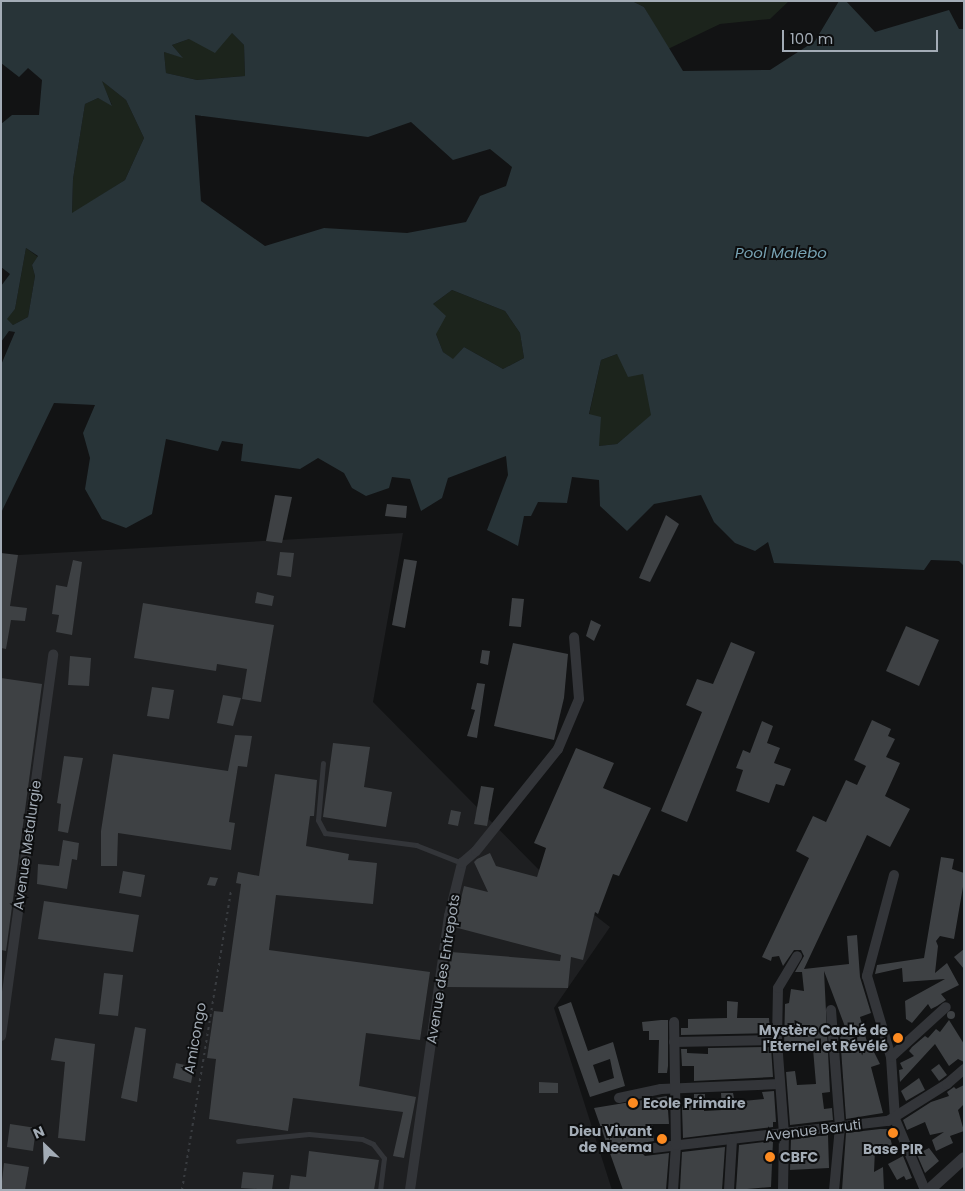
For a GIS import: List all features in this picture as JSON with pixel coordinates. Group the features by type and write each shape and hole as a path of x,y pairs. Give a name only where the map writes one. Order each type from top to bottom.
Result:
{"street":[{"path":"462,863 476,851 558,749 579,699 574,636"},
{"name":"Avenue Metalurgie","path":"1,1036 53,655"},
{"name":"Avenue des Entrepots","path":"410,1190 449,916 462,863"},
{"path":"894,875 867,976 890,1057 895,1120 925,1190"},
{"path":"783,1190 784,1134 777,1040 778,988 797,956"},
{"path":"890,1057 946,1007"},
{"path":"831,1010 840,1127 834,1190"},
{"path":"672,1190 676,1145 674,1022"},
{"path":"674,1042 777,1040"},
{"name":"Avenue Baruti","path":"645,1149 895,1120 947,1084 964,1069"},
{"path":"620,1098 650,1090 780,1084"},
{"path":"729,1190 732,1139"},
{"path":"929,1190 964,1158"}],"lane":[{"path":"323,763 318,820 325,833 416,845 462,863"},
{"path":"238,1141 309,1134 362,1139 373,1144 384,1158 380,1190"}],"path":[{"name":"Amicongo","path":"182,1190 231,891"}],"shaded area":[{"path":"632,1 789,1 770,19 720,24 668,49 644,7"},
{"path":"232,33 244,45 245,76 197,80 166,73 164,52 182,57 172,45 189,39"},
{"path":"101,80 126,100 144,138 125,180 72,214 73,179 85,104 98,98 112,105"},
{"path":"26,248 38,257 32,265 35,276 28,317 13,325 6,319 15,309"},
{"path":"452,290 505,311 520,333 524,358 503,369 464,347 453,360 443,352 436,334 433,304"},
{"path":"617,354 643,373 652,415 617,444 599,446 589,415 601,360"},
{"path":"403,533 373,702 548,879 610,927 554,1008 612,1190 1,1190 1,556"}],"water":[{"name":"Pool Malebo","path":"1,1 632,1 644,7 683,71 770,70 815,41 839,1 846,1 875,32 949,10 959,29 964,29 964,566 959,561 931,560 924,570 774,563 768,542 755,551 735,543 714,522 701,495 654,504 627,531 600,506 599,480 572,477 567,503 538,502 531,516 524,516 518,546 487,530 508,475 506,456 448,478 442,498 421,511 410,479 392,477 389,488 366,496 352,488 344,473 318,458 300,469 241,461 243,444 222,441 218,451 166,439 152,514 126,528 102,519 85,489 90,458 83,433 95,405 54,403 1,513 1,365 15,332 9,331 1,342 1,286 10,274 1,267 1,124 12,115 39,115 42,80 28,68 19,77 1,63","holes":["232,33 244,45 245,76 197,80 166,73 164,52 183,58 172,45 189,39 215,53","102,81 126,100 144,138 125,180 72,213 73,179 85,104 98,98 112,106","195,115 368,137 411,122 453,160 490,149 512,167 506,186 480,196 466,222 407,233 324,228 265,246 201,201","26,248 38,256 32,265 35,276 28,317 13,325 7,319 15,309","452,290 505,311 520,333 524,358 503,369 464,347 453,359 443,352 436,334 446,316 433,304","617,354 628,377 643,374 651,415 617,444 599,446 601,417 589,414 601,360"]}],"building":[{"path":"275,495 292,497 282,543 266,541"},
{"path":"387,504 407,506 406,518 385,516"},
{"path":"666,515 679,524 650,582 639,578"},
{"path":"280,552 294,553 291,577 277,575"},
{"path":"1,553 18,555 10,606 27,608 25,621 11,620 6,649 1,648"},
{"path":"404,559 417,561 405,628 392,625"},
{"path":"73,560 82,562 72,635 56,632 59,615 52,614 56,585 67,587"},
{"path":"257,592 274,596 272,606 255,603"},
{"path":"512,598 524,599 521,627 509,626"},
{"path":"143,603 274,625 261,702 242,699 247,669 217,664 216,671 134,658"},
{"path":"591,620 601,625 594,641 586,636"},
{"path":"906,626 939,640 919,686 886,671"},
{"path":"731,642 755,652 687,822 661,811 702,712 686,705 697,679 713,684"},
{"path":"513,643 568,654 564,698 554,740 494,726"},
{"path":"482,650 490,651 488,665 480,663"},
{"path":"70,656 91,658 89,686 68,685"},
{"path":"1,678 42,684 6,951 1,950"},
{"path":"477,683 485,684 477,738 467,736 475,710 471,709"},
{"path":"152,687 174,690 169,719 147,716"},
{"path":"223,695 241,698 233,726 217,723"},
{"path":"872,720 891,729 888,736 895,739 886,757 900,763 885,796 910,809 890,847 867,835 804,969 849,964 847,936 857,935 860,977 871,1013 860,1017 869,1049 872,1048 880,1064 871,1067 883,1113 846,1119 840,1035 847,1032 824,971 830,1092 822,1093 824,1109 832,1108 833,1120 790,1125 786,1072 795,1071 797,1085 816,1084 813,1049 790,1052 790,1047 784,1047 785,1004 789,1003 791,989 804,991 802,972 795,972 804,956 801,950 794,950 783,966 779,956 772,957 771,961 762,957 809,858 796,851 813,816 826,822 846,780 857,785 866,766 854,760"},
{"path":"762,721 773,726 767,743 780,748 774,763 791,769 784,786 776,784 769,803 736,791 743,770 736,768 743,750 750,753"},
{"path":"235,735 252,736 247,767 238,766 229,822 235,823 231,850 118,833 117,866 101,866 101,831 113,754 228,771"},
{"path":"333,743 370,747 364,787 392,792 386,827 323,817"},
{"path":"576,748 614,763 603,788 651,808 619,876 613,874 598,914 595,912 583,960 571,957 568,988 446,987 451,952 560,961 561,955 454,927 464,886 488,892 474,862 477,859 490,853 496,866 537,877 546,848 534,843"},
{"path":"64,756 83,758 68,833 58,831 61,804 57,803"},
{"path":"275,774 317,780 314,816 310,816 306,846 349,854 348,860 377,863 373,904 276,895 269,950 430,972 420,1040 366,1033 359,1086 416,1097 404,1158 393,1156 403,1112 293,1098 288,1131 209,1119 216,1059 207,1058 214,1011 223,1012 241,884 236,883 238,872 259,876"},
{"path":"481,786 494,788 487,826 474,824"},
{"path":"451,810 461,812 458,826 448,824"},
{"path":"63,840 79,843 77,860 72,859 67,889 37,884 38,864 59,866"},
{"path":"941,857 954,859 952,869 964,873 964,881 954,939 940,936 936,941 938,946 935,973 947,963 959,985 941,994 946,1000 937,1006 931,1009 928,1004 912,1023 906,1019 905,1001 945,979 903,982 902,968 875,974 877,965 924,958"},
{"path":"123,871 145,875 141,897 119,893"},
{"path":"210,877 218,878 215,886 207,885"},
{"path":"44,901 139,915 133,952 38,939"},
{"path":"964,949 964,969 954,957"},
{"path":"104,973 123,975 118,1016 99,1014"},
{"path":"727,1001 738,1002 737,1018 769,1018 770,1033 681,1035 681,1028 688,1028 688,1019 727,1018"},
{"path":"571,1002 588,1051 613,1042 625,1086 590,1097 558,1007","holes":["610,1059 614,1078 599,1083 593,1065"]},
{"path":"951,1011 955,1015 951,1019 947,1015"},
{"path":"668,1020 667,1073 658,1073 659,1040 649,1040 649,1031 643,1031 642,1022"},
{"path":"949,1020 964,1044 964,1062 958,1059 949,1066 935,1044 900,1082 899,1070 903,1069 900,1063 914,1056 909,1051 912,1047 925,1036 928,1038 936,1029 940,1032"},
{"path":"135,1027 146,1029 137,1102 121,1098"},
{"path":"55,1038 95,1044 85,1141 58,1138 65,1062 51,1060"},
{"path":"771,1047 773,1077 694,1081 694,1066 682,1066 681,1049 687,1049 687,1053 708,1054 708,1048"},
{"path":"176,1063 194,1067 191,1083 173,1078"},
{"path":"939,1064 947,1075 939,1081 931,1070"},
{"path":"919,1078 925,1090 906,1101 901,1091"},
{"path":"539,1082 558,1083 558,1093 539,1093"},
{"path":"964,1085 964,1104 958,1110 964,1131 950,1136 953,1143 936,1151 932,1140 944,1132 930,1135 925,1122 907,1130 903,1120 931,1102 949,1096 947,1092 954,1087 956,1089"},
{"path":"774,1091 776,1122 773,1122 773,1127 683,1138 682,1108 685,1100 694,1100 694,1094 705,1094 704,1111 722,1110 721,1093 733,1093 734,1098 743,1101 764,1099 762,1092"},
{"path":"667,1096 669,1124 652,1124 654,1141 641,1143 638,1149 645,1156 669,1153 666,1190 623,1190 594,1108"},
{"path":"10,1124 36,1128 33,1151 7,1147"},
{"path":"888,1129 892,1145 875,1149 874,1172 883,1167 884,1190 842,1190 846,1133"},
{"path":"828,1135 829,1168 790,1170 791,1139"},
{"path":"773,1141 771,1187 736,1190 739,1145"},
{"path":"725,1147 722,1190 680,1189 682,1152"},
{"path":"929,1148 939,1161 925,1173 915,1150 917,1154"},
{"path":"309,1151 379,1160 374,1190 289,1190 291,1175 306,1177"},
{"path":"903,1156 912,1178 906,1180 904,1176 897,1180 888,1164"},
{"path":"4,1163 29,1167 25,1190 1,1190"},
{"path":"243,1172 274,1175 272,1190 241,1188"}],"place":[{"name":"Mystère Caché de l'Eternel et Révélé","path":"898,1038"},
{"name":"Ecole Primaire","path":"633,1103"},
{"name":"Base PIR","path":"893,1133"},
{"name":"Dieu Vivant de Neema","path":"662,1139"},
{"name":"CBFC","path":"770,1157"}]}
